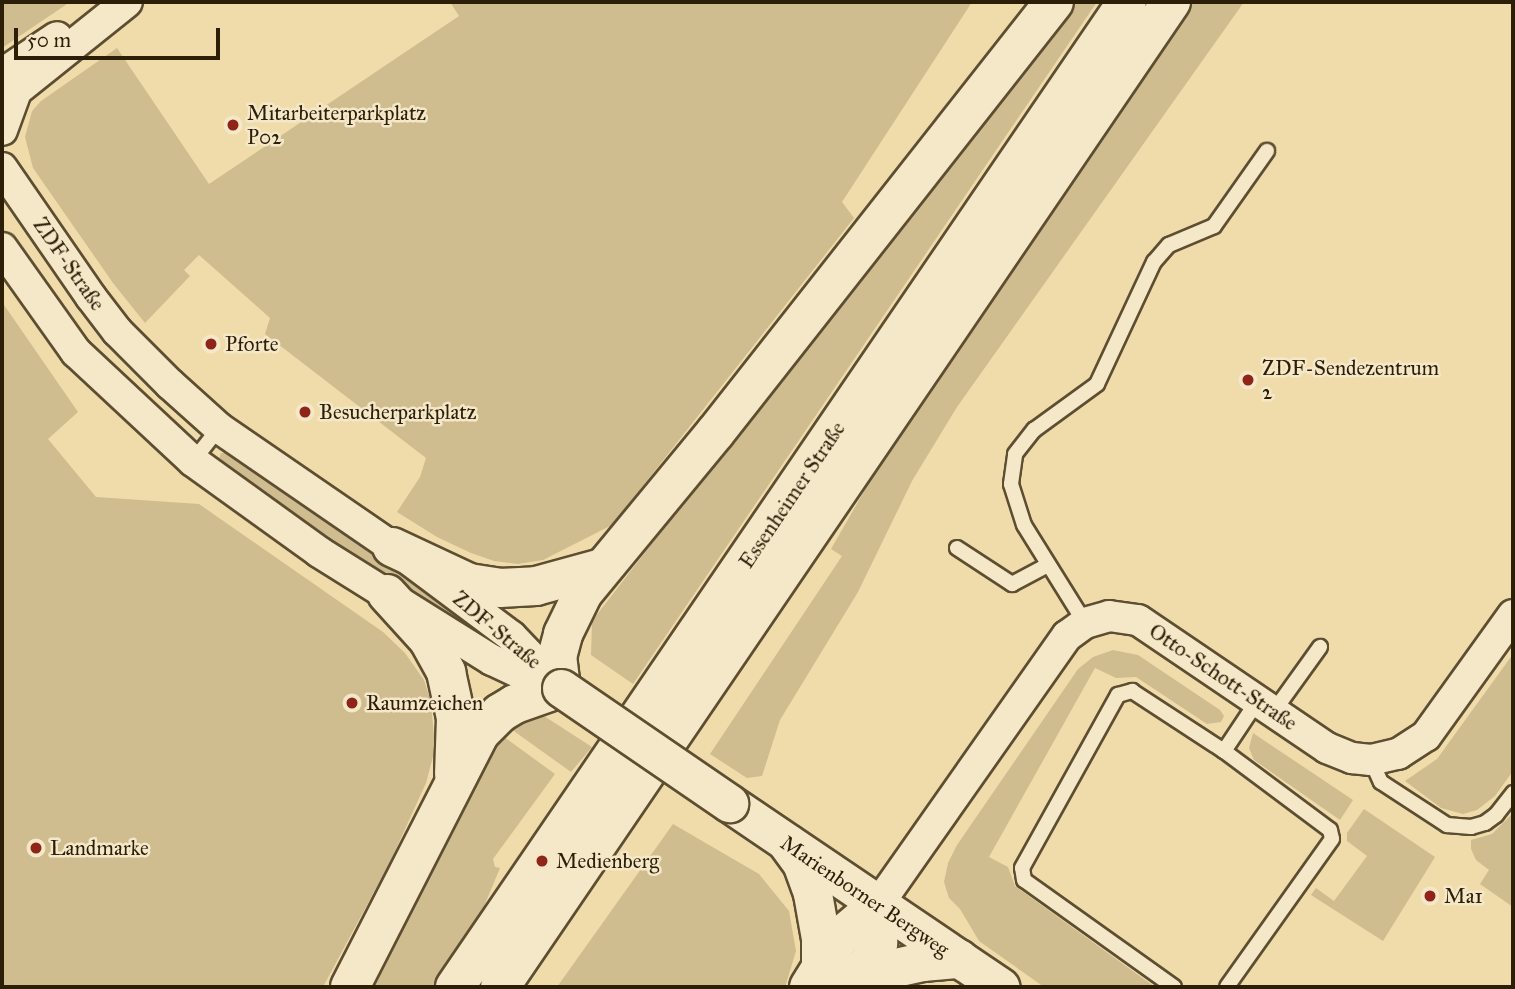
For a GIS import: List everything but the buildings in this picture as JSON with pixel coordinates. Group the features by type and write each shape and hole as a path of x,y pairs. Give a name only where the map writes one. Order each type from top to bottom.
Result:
{"main road":[{"path":"350,987 453,786 490,722 515,704 561,688 557,657 563,634 574,608 602,568 715,433 1054,2"},
{"name":"Essenheimer Straße","path":"455,987 1127,2"},
{"name":"Essenheimer Straße","path":"500,987 1171,2"},
{"path":"392,547 469,583 500,587 536,586 602,568"},
{"path":"387,594 419,628 446,672 456,718 453,786"},
{"path":"788,844 802,863 813,894 832,981"},
{"path":"534,987 578,872"},
{"path":"832,981 850,925 877,906"},
{"path":"832,981 959,959"}],"street":[{"path":"2,130 6,90 109,2"},
{"path":"6,90 127,2"},
{"name":"ZDF-Straße","path":"2,168 117,331 170,384 219,428 392,547 510,636 561,688"},
{"name":"ZDF-Straße","path":"2,248 76,352 193,461 318,552 512,671 561,688"},
{"name":"Otto-Schott-Straße","path":"1085,623 1109,616 1138,620 1327,748 1352,758 1371,760 1398,754 1426,736 1513,615"},
{"path":"877,906 1067,636 1085,623"},
{"name":"Marienborner Bergweg","path":"561,688 877,906 1000,987"}],"lane":[{"path":"1085,623 1024,525 1011,484 1015,454 1034,430 1097,384 1154,262 1169,245 1214,226 1267,151"},
{"path":"193,461 219,428"},
{"path":"957,548 1012,584 1047,565"},
{"path":"1224,751 1320,647"},
{"path":"1174,987 1024,880 1022,868 1118,695 1132,691 1224,751 1330,830 1332,839 1227,987"},
{"path":"1371,760 1381,782 1447,825 1471,827 1485,823 1496,816 1513,793"}],"shaded area":[{"path":"2,2 70,2 2,48"},
{"path":"450,2 972,2 842,202 854,218 612,525 543,560 518,564 494,561 471,553 437,537 397,512 420,477 426,458 265,334 270,318 199,255 184,270 190,276 145,323 113,283 33,168 25,137 32,111 41,101 117,48 209,184 459,16"},
{"path":"1071,2 1097,2 633,684 591,655 592,621"},
{"path":"1191,2 1244,2 957,407 912,481 858,592 780,720 762,776 747,778 710,754 842,556 831,549 901,427"},
{"path":"2,302 78,412 48,439 96,497 199,504 383,632 405,653 424,680 431,702 435,749 426,783 390,862 323,987 2,987"},
{"path":"221,453 228,453 495,636 497,643 494,649 258,491 218,462"},
{"path":"1113,650 1138,655 1220,710 1224,716 1221,722 1207,724 1136,677 1116,678 1095,668 989,857 1008,867 1015,886 1155,987 1044,987 979,941 960,909 949,898 944,882 948,863 957,845 1078,669 1093,657"},
{"path":"1513,654 1513,771 1495,796 1477,810 1463,814 1441,808 1405,781 1437,759"},
{"path":"544,716 592,747 571,772 511,729 520,722"},
{"path":"1253,733 1353,800 1340,820 1254,760 1249,748"},
{"path":"500,734 555,774 493,859 495,867 500,868 475,928 435,987 367,987"},
{"path":"1364,809 1435,857 1383,941 1311,895 1316,888 1334,901 1367,856 1347,841 1347,833"},
{"path":"1513,813 1513,907 1480,884 1489,870 1476,860 1471,849 1471,840 1492,834"},
{"path":"673,824 759,874 789,911 796,951 785,987 557,987"}],"place":[{"name":"Mitarbeiterparkplatz P02","path":"233,125"},
{"name":"Pforte","path":"211,344"},
{"name":"ZDF-Sendezentrum 2","path":"1248,380"},
{"name":"Besucherparkplatz","path":"305,412"},
{"name":"Raumzeichen","path":"352,703"},
{"name":"Landmarke","path":"36,848"},
{"name":"Medienberg","path":"542,861"},
{"name":"Ma1","path":"1430,896"}]}
